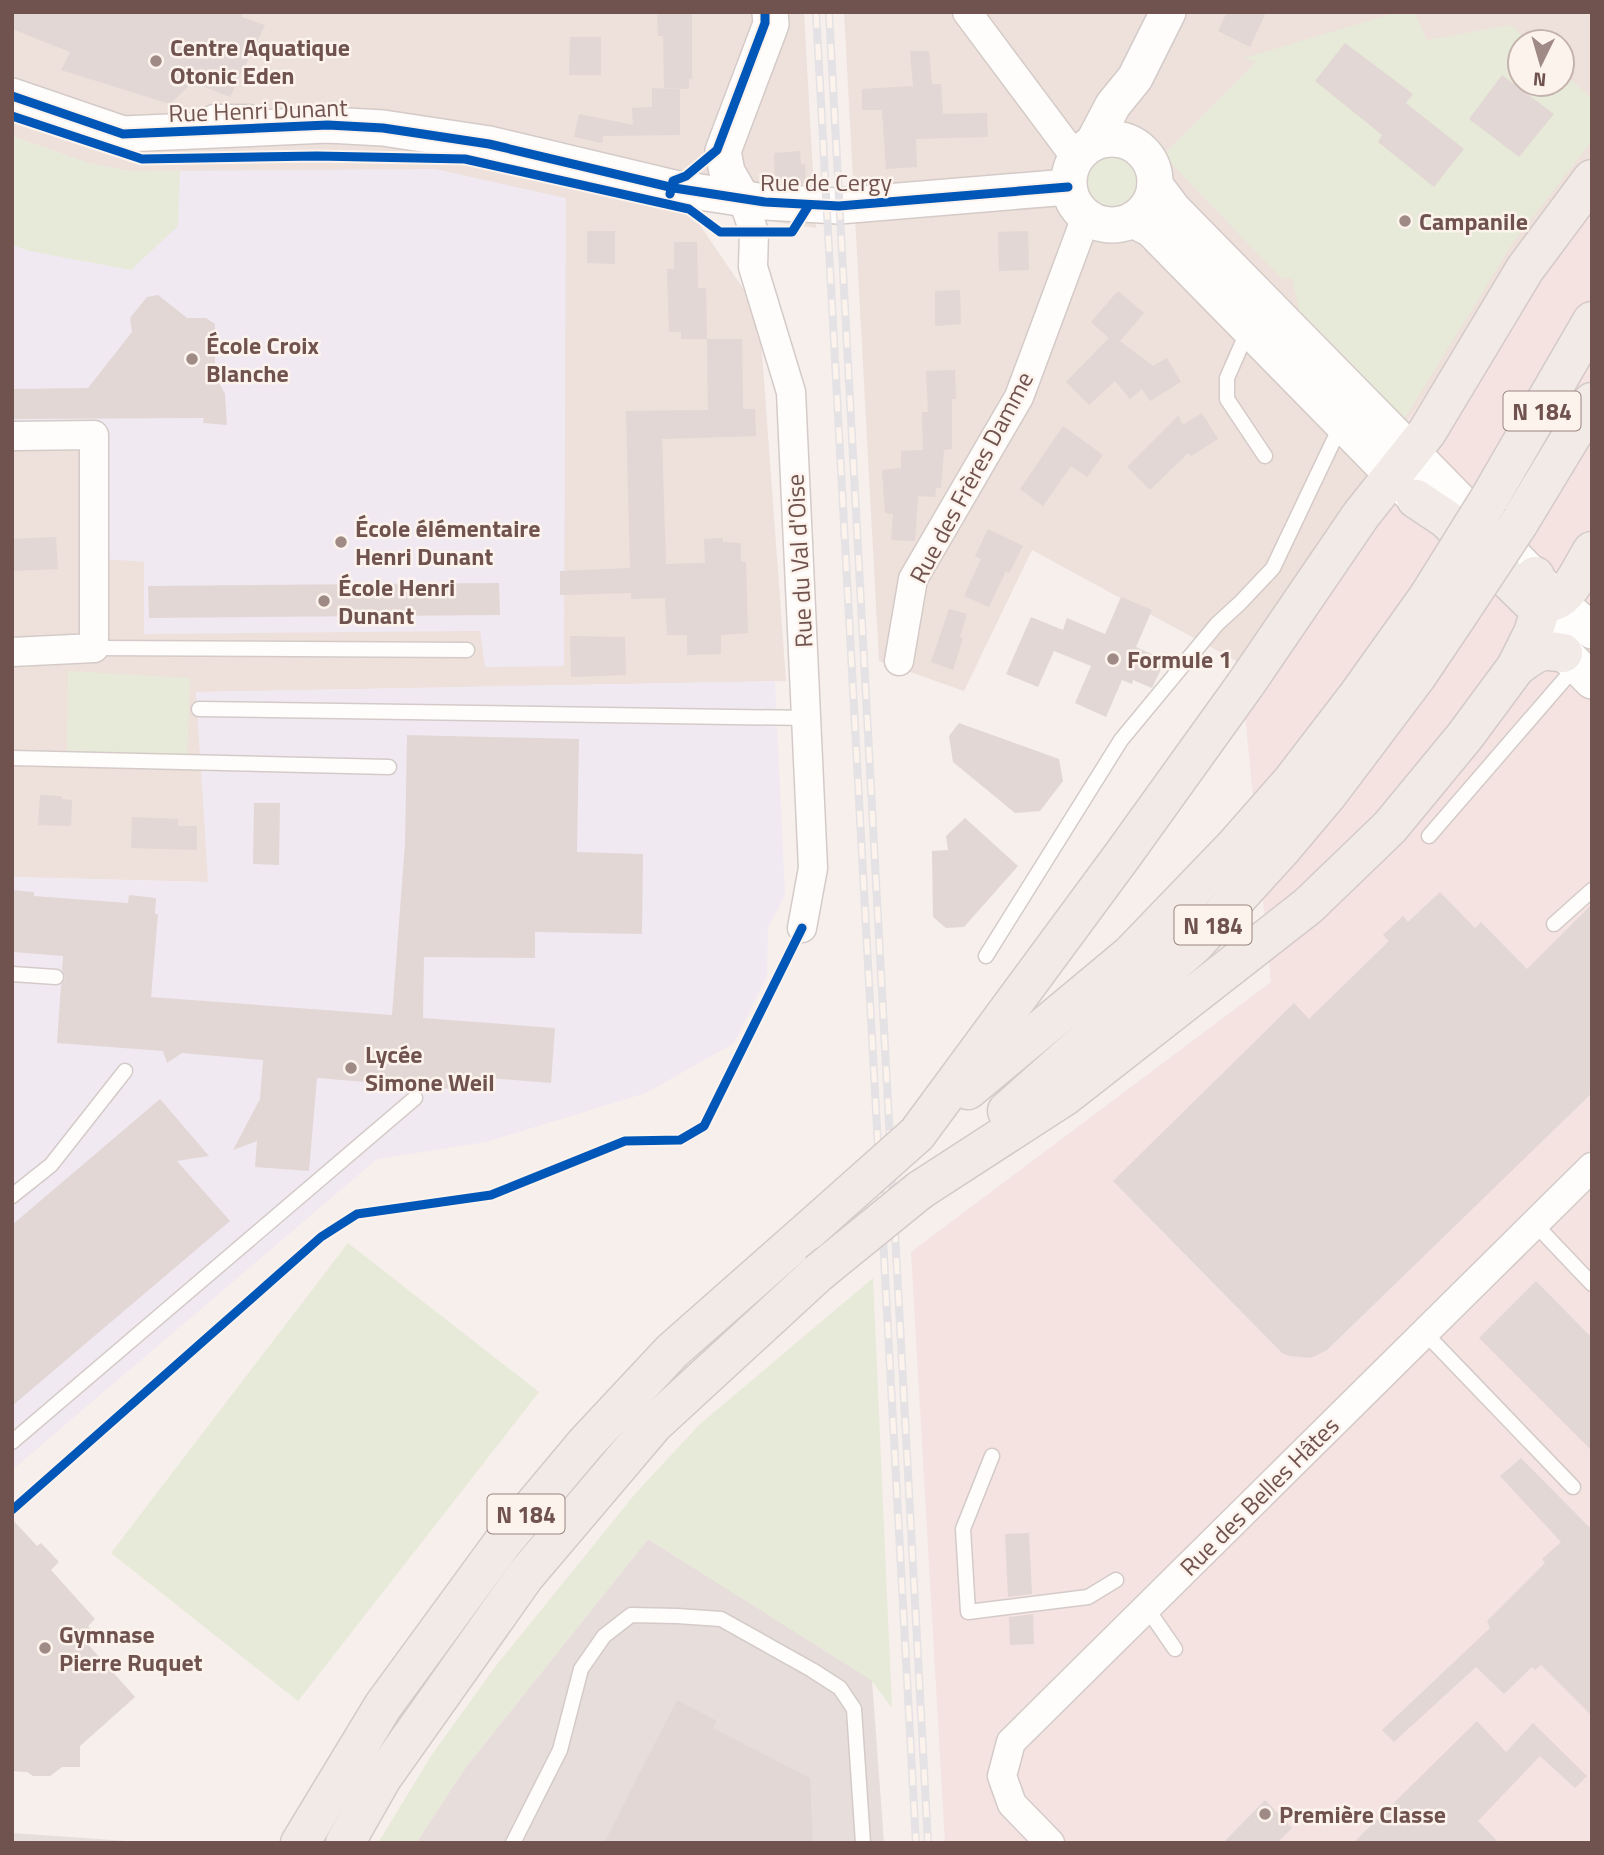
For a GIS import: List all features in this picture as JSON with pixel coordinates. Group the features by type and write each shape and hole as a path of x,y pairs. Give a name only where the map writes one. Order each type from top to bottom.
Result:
{"main road":[{"path":"917,1134 1245,685 1401,480 1525,269 1592,179"},
{"name":"N 184","path":"345,1843 382,1778 525,1576 654,1424 818,1273 920,1190 1195,944 1328,794 1417,676 1443,606 1489,499 1592,321"},
{"name":"N 184","path":"300,1843 383,1706 511,1532 586,1443 672,1351 917,1134 1131,954 1225,857 1292,781 1358,695 1519,523 1592,402"},
{"path":"1401,480 1446,519 1527,600 1570,586 1592,551"},
{"path":"1516,667 1540,595"},
{"path":"920,1190 1065,1097 1308,906 1390,827 1465,736 1516,667 1546,649 1581,658"}],"street":[{"path":"674,188 689,180 723,151 771,24 771,12"},
{"path":"967,12 1079,162"},
{"path":"1079,162 1105,139 1129,142 1140,149 1149,159 1154,171 1155,185 1152,199 1144,212 1133,220 1109,226 1086,217 1072,199 1079,162 1113,105 1135,78 1167,12"},
{"path":"1129,142 1129,113 1135,78"},
{"name":"Rue Henri Dunant","path":"12,96 123,134 328,125 383,128 481,143 674,188 743,200"},
{"name":"Rue de Cergy","path":"723,151 727,172 743,200 839,206 1079,162"},
{"path":"1155,185 1342,422 1401,480"},
{"name":"Rue du Val d'Oise","path":"743,200 754,232 753,267 791,392 813,868 802,928"},
{"name":"Rue des Frères Damme","path":"899,661 913,579 1019,397 1086,217"},
{"path":"1133,220 1151,229 1351,388 1401,480"},
{"path":"12,436 94,435 94,648 12,652"},
{"path":"1540,595 1581,658"},
{"name":"Rue des Belles Hâtes","path":"1050,1843 1012,1804 1002,1776 1011,1742 1592,1167"}],"lane":[{"path":"169,132 213,112 261,112"},
{"path":"285,112 297,112 328,125"},
{"path":"1259,315 1227,378 1227,399 1265,456"},
{"path":"986,956 1121,740 1217,624 1273,568 1342,422 1351,388"},
{"path":"94,648 467,650"},
{"path":"1429,836 1581,658"},
{"path":"200,709 806,718"},
{"path":"12,758 389,767"},
{"path":"1554,924 1592,890"},
{"path":"12,974 56,977"},
{"path":"12,1196 51,1165 125,1071"},
{"path":"12,1442 415,1098"},
{"path":"1534,1223 1592,1284"},
{"path":"1425,1333 1573,1486"},
{"path":"992,1456 963,1529 968,1612 1088,1597 1116,1580"},
{"path":"1144,1610 1175,1649"},
{"path":"513,1843 560,1750 581,1669 604,1636 631,1615 643,1615 721,1619 840,1688 854,1709 863,1843"}],"shaded area":[{"path":"12,12 804,12 816,228 689,209 759,312 786,681 196,692 209,882 12,877"},
{"path":"844,12 1592,12 1592,154 1240,663 1032,550 964,691 879,661"},
{"path":"12,136 89,163 129,171 435,169 566,198 564,666 485,667 480,631 144,634 144,562 104,559 101,428 12,430"},
{"path":"1592,154 1592,1843 945,1843 911,1252 1271,982 1240,663"},
{"name":"Lycée Simone Weil","path":"775,681 785,895 768,928 767,976 734,1043 646,1093 486,1142 377,1159 12,1470 12,877 208,882 196,692"},
{"path":"648,1539 872,1680 884,1843 416,1843 465,1768"},
{"path":"12,1833 155,1843 12,1843"}],"green space":[{"name":"Campanile","path":"1398,12 1414,12 1427,40 1511,25 1514,28 1506,28 1506,98 1576,98 1576,85 1592,99 1592,141 1514,241 1403,421 1296,315 1299,309 1292,278 1282,279 1163,155 1256,62 1244,58"},
{"path":"12,136 89,163 129,171 180,171 178,226 131,270 29,251 12,245"},
{"path":"1106,152 1118,152 1137,165 1142,182 1140,194 1129,207 1118,212 1106,212 1087,199 1082,188 1082,176 1095,157"},
{"path":"68,671 190,678 187,761 67,763"},
{"path":"348,1243 539,1392 298,1701 111,1553"},
{"path":"873,1278 892,1708 871,1680 648,1539 465,1768 416,1843 378,1843 431,1756 495,1667 635,1494 699,1425"}],"building":[{"name":"Centre Aquatique Otonic Eden","path":"12,12 244,12 241,17 265,25 230,97 193,82 170,104 61,70 70,52 12,29"},
{"path":"657,12 692,12 692,79 689,79 689,89 664,88 663,36 658,36"},
{"path":"1227,12 1266,12 1250,47 1218,31"},
{"path":"570,37 601,37 601,75 569,75"},
{"path":"1345,43 1413,94 1406,103 1464,149 1434,187 1378,142 1382,135 1315,81"},
{"path":"910,51 929,51 932,84 941,84 943,114 987,113 988,137 916,139 917,167 886,169 882,110 862,110 862,89 913,86"},
{"name":"Campanile","path":"1502,75 1506,78 1506,98 1533,98 1554,114 1519,157 1469,119"},
{"path":"652,88 680,89 680,135 603,136 602,143 574,137 579,114 633,125 632,108 652,107"},
{"path":"800,151 801,165 805,164 806,184 775,182 774,153"},
{"path":"587,231 615,231 615,264 587,263"},
{"path":"1028,231 1029,270 999,271 998,232"},
{"path":"674,242 697,242 698,288 706,288 707,339 681,339 681,332 669,332 667,269 674,269"},
{"path":"960,290 961,324 935,326 935,291"},
{"path":"1118,291 1144,313 1120,341 1153,366 1167,358 1181,382 1150,401 1142,389 1130,399 1115,381 1089,405 1066,382 1109,338 1091,322"},
{"name":"École Croix Blanche","path":"158,295 187,318 206,318 215,324 215,375 225,394 227,425 203,423 204,418 12,419 12,389 88,388 132,332 130,318 147,297"},
{"path":"707,339 742,339 743,409 755,409 756,436 662,439 666,564 705,563 704,539 723,538 723,542 741,543 741,561 746,562 748,633 721,635 721,654 687,655 687,635 667,635 665,598 631,599 631,593 560,595 560,571 630,568 626,411 708,410"},
{"path":"955,370 952,449 944,450 941,488 936,488 935,497 918,496 915,541 891,540 893,514 885,513 882,470 901,468 901,451 923,450 922,412 928,412 926,371"},
{"path":"1202,413 1218,439 1191,456 1188,453 1150,490 1127,467 1178,416 1183,425"},
{"path":"1063,426 1103,455 1087,477 1071,466 1043,506 1020,489"},
{"path":"988,529 1023,546 1009,573 1006,571 989,607 964,596 981,559 975,556"},
{"path":"56,537 58,569 12,571 12,539"},
{"name":"École Henri Dunant","path":"499,583 500,615 149,618 148,586"},
{"name":"Formule 1","path":"1121,597 1152,610 1136,647 1152,654 1155,661 1163,665 1152,688 1133,680 1132,684 1122,680 1106,717 1075,703 1091,666 1054,651 1038,687 1006,674 1031,617 1063,630 1067,618 1105,634"},
{"path":"949,609 967,614 953,670 931,662"},
{"path":"570,636 625,637 626,675 571,677"},
{"path":"959,723 1059,759 1063,781 1040,811 1015,813 953,762 949,736"},
{"path":"407,735 579,739 577,852 643,854 642,934 535,932 535,958 424,957 423,1018 555,1028 551,1083 476,1077 475,1091 317,1078 309,1171 255,1167 257,1141 233,1150 260,1099 263,1060 182,1053 167,1063 163,1051 57,1043 61,985 65,978 62,970 63,956 12,952 12,890 34,892 34,896 128,903 129,895 156,898 155,914 158,914 151,997 392,1015 405,843"},
{"path":"40,795 61,796 62,799 72,800 71,826 38,825"},
{"path":"254,803 280,803 279,865 253,864"},
{"path":"132,817 178,819 178,826 197,826 197,850 131,848"},
{"path":"965,818 1018,866 964,927 946,928 933,917 932,851 948,850 946,836"},
{"path":"1440,892 1475,928 1481,922 1527,969 1592,904 1592,1093 1327,1350 1311,1358 1289,1356 1282,1353 1113,1181 1294,1003 1309,1019 1389,941 1383,935 1403,916 1408,922"},
{"path":"160,1099 209,1156 177,1161 230,1221 12,1406 12,1225"},
{"path":"1536,1281 1592,1338 1592,1451 1479,1338"},
{"path":"1521,1458 1592,1530 1592,1716 1541,1665 1535,1670 1532,1667 1504,1694 1476,1667 1394,1742 1382,1730 1490,1628 1487,1621 1545,1563 1542,1559 1561,1542 1500,1476"},
{"name":"Gymnase Pierre Ruquet","path":"12,1519 37,1546 41,1543 59,1562 51,1570 95,1619 88,1626 94,1632 85,1641 135,1697 80,1746 80,1767 62,1767 50,1776 33,1776 27,1772 12,1771"},
{"path":"1029,1533 1032,1594 1008,1597 1005,1534"},
{"path":"1033,1614 1034,1644 1010,1645 1009,1617"},
{"path":"677,1700 717,1721 713,1728 810,1778 813,1843 604,1843"},
{"path":"1477,1721 1506,1752 1533,1723 1587,1776 1575,1788 1540,1756 1478,1821 1499,1843 1353,1843"},
{"name":"Première Classe","path":"1265,1800 1292,1828 1277,1843 1223,1843"}],"railway":[{"path":"816,12 916,1843"},
{"path":"829,12 928,1843"}],"cycle path":[{"path":"670,194 673,181 686,176 717,150 765,23 765,12"},
{"path":"12,96 123,134 328,125 383,128 489,144 674,188 765,202 839,206 1068,187"},
{"path":"12,116 142,159 317,156 465,159 689,209 720,232 792,232 809,205"},
{"path":"12,1510 321,1237 357,1214 491,1195 625,1141 680,1140 704,1126 802,928"}],"place":[{"name":"Centre Aquatique Otonic Eden","path":"156,61"},
{"name":"Campanile","path":"1405,221"},
{"name":"École Croix Blanche","path":"192,359"},
{"name":"École élémentaire Henri Dunant","path":"341,542"},
{"name":"École Henri Dunant","path":"324,601"},
{"name":"Formule 1","path":"1113,659"},
{"name":"Lycée Simone Weil","path":"351,1068"},
{"name":"Gymnase Pierre Ruquet","path":"45,1648"},
{"name":"Première Classe","path":"1265,1814"}]}
